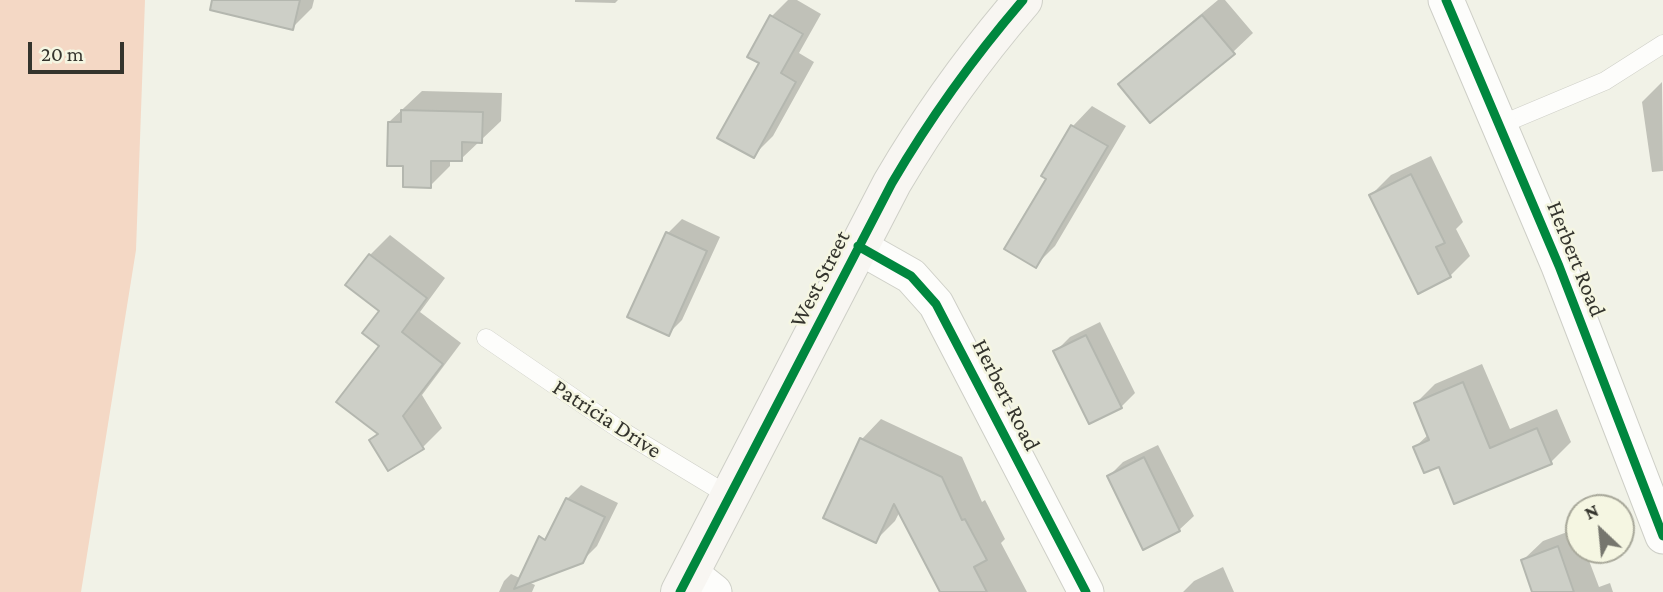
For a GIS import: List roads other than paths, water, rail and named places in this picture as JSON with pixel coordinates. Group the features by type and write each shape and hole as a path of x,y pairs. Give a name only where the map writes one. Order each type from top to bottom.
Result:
{"street":[{"name":"West Street","path":"695,586 731,496 858,246 919,139 962,76 1023,0"},
{"name":"Herbert Road","path":"1446,0 1570,292 1663,536"},
{"name":"Herbert Road","path":"858,246 911,276 936,304 1086,592"}],"lane":[{"path":"1500,125 1605,81 1663,44"},
{"name":"Patricia Drive","path":"486,338 622,431 731,496"}]}
